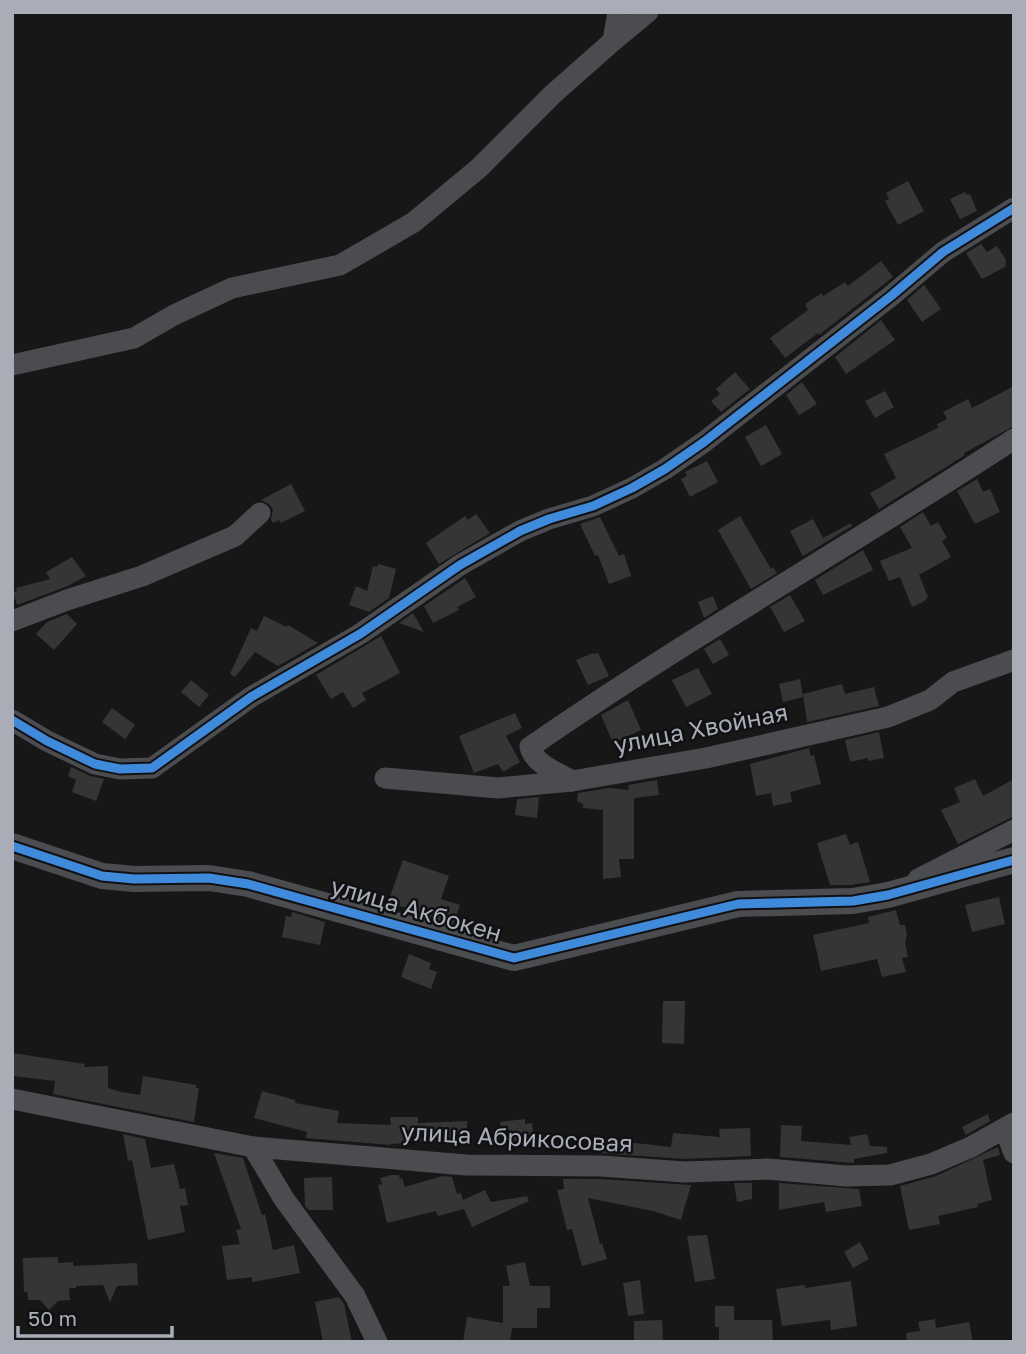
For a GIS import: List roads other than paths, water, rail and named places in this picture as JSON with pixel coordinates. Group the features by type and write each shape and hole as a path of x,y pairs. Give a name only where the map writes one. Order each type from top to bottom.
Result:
{"street":[{"path":"613,41 618,12"},
{"path":"12,365 134,338 174,315 232,288 340,265 414,222 479,168 552,94 648,12"},
{"path":"12,720 47,741 95,764 120,769 152,768 251,697 360,634 460,565 520,531 593,506 665,469 891,296 943,252 1014,208"},
{"path":"572,781 532,756 530,747 1014,439"},
{"path":"12,621 66,600 142,576 235,536 260,513"},
{"name":"улица Хвойная","path":"385,778 498,788 572,781 706,758 888,717 930,700 953,682 1014,660"},
{"path":"888,895 1014,830"},
{"name":"улица Акбокен","path":"12,846 102,876 134,879 209,878 248,884 514,958 738,904 823,903 888,895 1014,860"},
{"name":"улица Абрикосовая","path":"12,1099 253,1147 466,1165 601,1166 685,1172 768,1169 846,1176 890,1175 931,1164 971,1147 1009,1126"},
{"path":"1009,1126 1014,1153"},
{"path":"253,1147 284,1199 355,1296 377,1342"}]}
